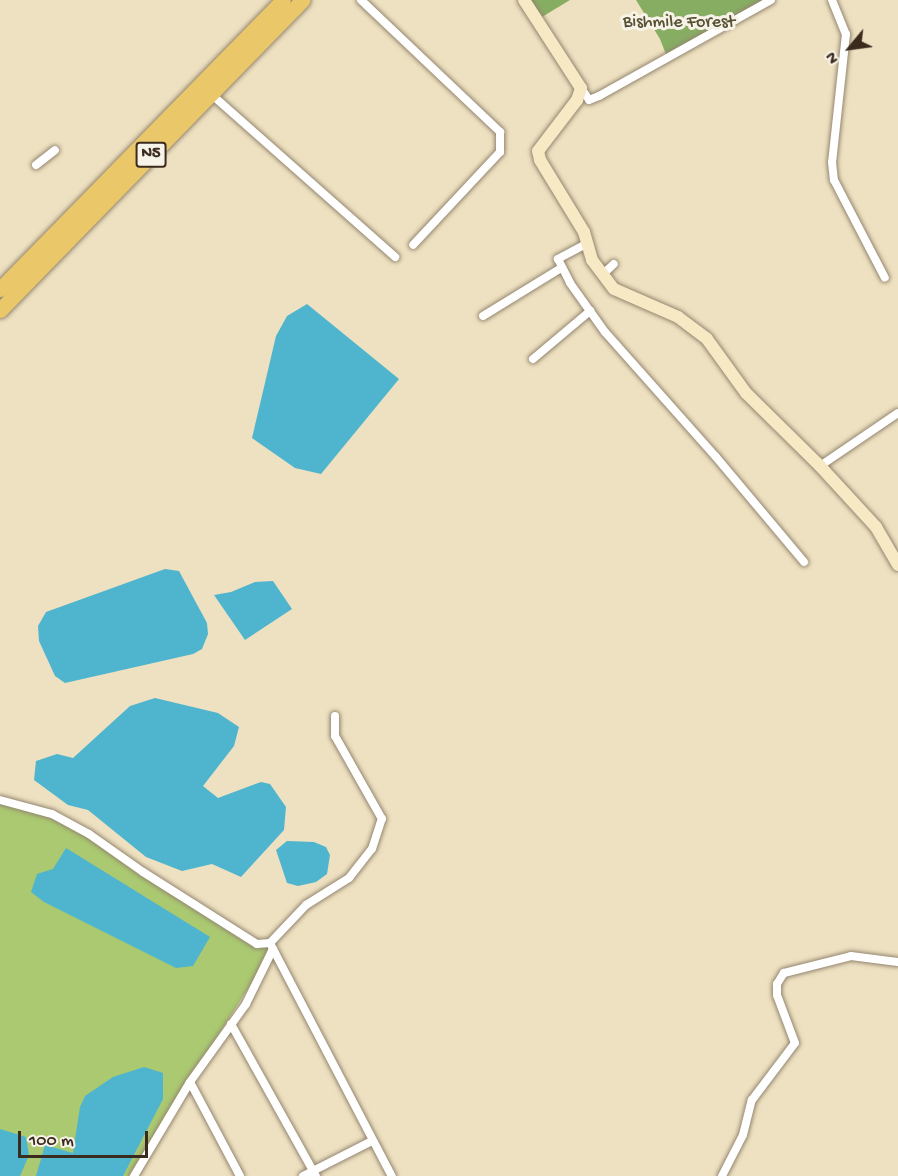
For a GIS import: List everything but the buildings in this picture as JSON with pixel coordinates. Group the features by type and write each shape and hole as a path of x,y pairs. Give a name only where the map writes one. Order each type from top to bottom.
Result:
{"highway":[{"name":"N5","path":"0,290 283,0"},
{"name":"N5","path":"0,310 303,0"}],"street":[{"path":"361,0 500,132 500,152 413,245"},
{"path":"524,0 589,100 771,0"},
{"path":"832,0 846,34 832,162 834,180 885,278"},
{"path":"581,88 577,100 538,151 540,160 584,232 586,244 602,275 614,289 678,317 701,333 746,393 820,466 876,527 898,565"},
{"path":"211,94 395,257"},
{"path":"36,165 55,150"},
{"path":"586,244 559,258 561,268 605,332 716,457 804,562"},
{"path":"602,275 614,264"},
{"path":"483,316 561,268"},
{"path":"532,359 590,310"},
{"path":"820,466 898,414"},
{"path":"134,1176 190,1082 246,1004 271,946 306,905 349,878 372,849 382,819 335,736 334,716"},
{"path":"0,800 52,814 89,834 143,872 257,944 271,946"},
{"path":"271,946 392,1176"},
{"path":"722,1176 743,1135 752,1100 795,1043 777,995 777,984 784,973 851,956 898,962"},
{"path":"231,1024 314,1173"},
{"path":"190,1082 240,1176"},
{"path":"303,1176 314,1173 372,1140"}],"green space":[{"path":"528,0 570,0 542,17"},
{"name":"Bishmile Forest","path":"636,0 771,0 667,57 660,39"},
{"path":"0,799 73,826 273,949 129,1176 0,1176"}],"water":[{"path":"307,304 399,379 321,474 295,468 252,438 276,336 287,316"},
{"path":"165,569 179,571 207,623 208,634 202,649 193,654 65,683 55,676 39,641 38,626 46,612"},
{"path":"273,581 292,609 245,640 214,595 231,592 255,582"},
{"path":"155,698 218,713 239,727 234,746 203,786 218,798 261,782 270,784 286,807 284,830 241,877 212,864 182,871 146,857 88,810 68,805 34,780 36,761 57,754 73,758 130,706"},
{"path":"287,841 314,842 326,847 330,855 327,874 316,882 298,886 287,883 276,850"},
{"path":"66,848 210,937 193,966 176,968 44,902 31,892 37,874 53,869"},
{"path":"144,1067 163,1073 163,1099 123,1176 36,1176 45,1145 73,1153 80,1107 85,1096 113,1077"},
{"path":"0,1129 26,1137 29,1155 20,1176 0,1176"}]}
